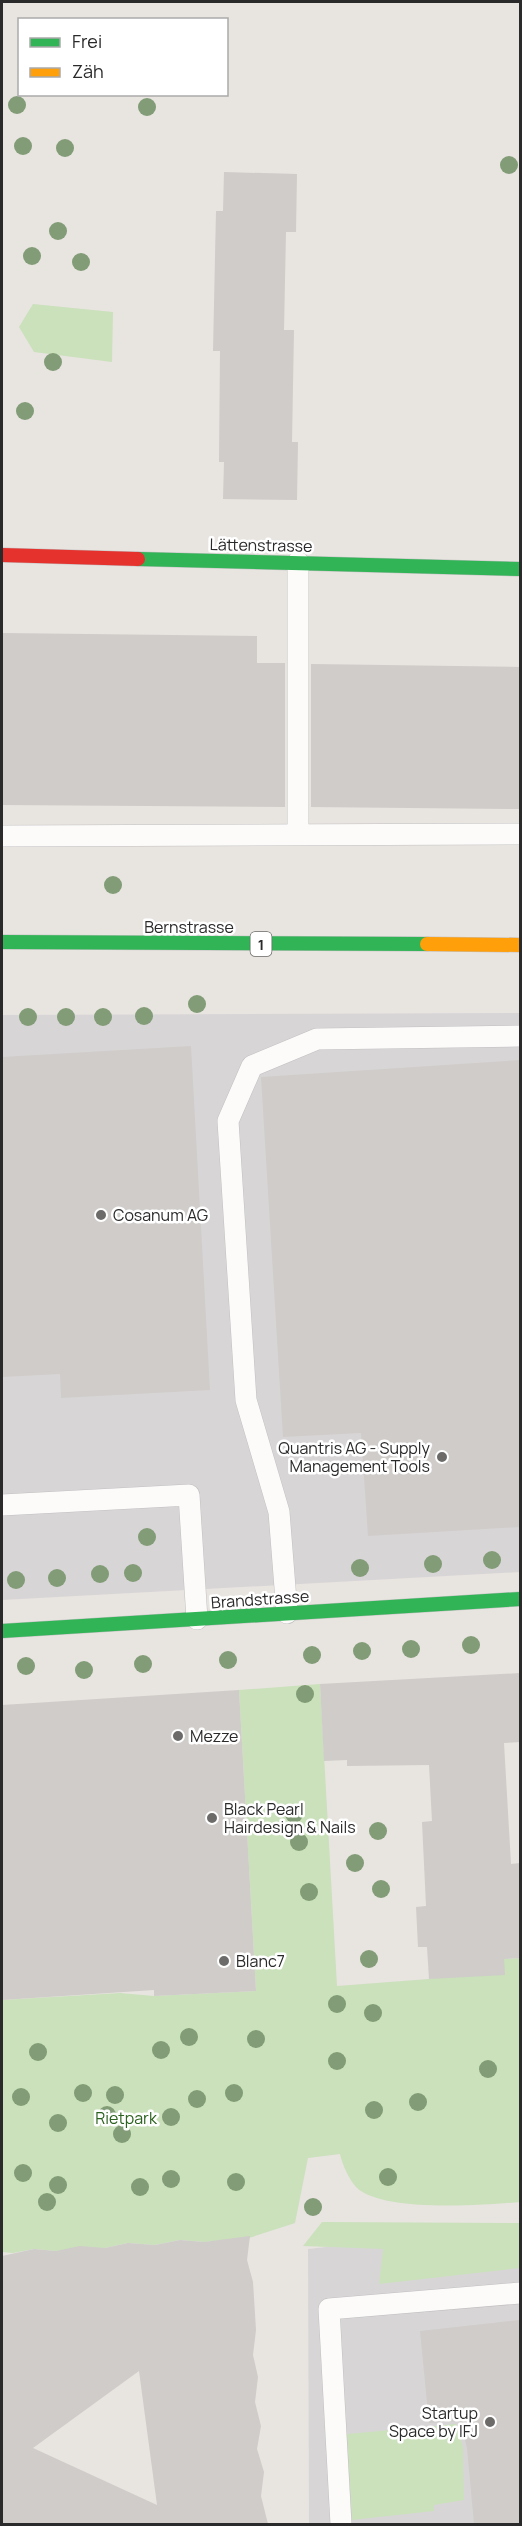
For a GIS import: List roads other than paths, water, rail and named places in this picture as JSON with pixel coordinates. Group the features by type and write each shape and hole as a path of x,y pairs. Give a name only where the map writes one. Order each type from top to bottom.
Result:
{"street":[{"name":"Lättenstrasse","path":"2,555 520,569"},
{"name":"Bernstrasse","path":"2,942 520,945"},
{"name":"Brandstrasse","path":"2,1630 520,1599"}],"lane":[{"path":"298,562 298,834"},
{"path":"2,836 520,834"},
{"path":"286,1613 279,1512 246,1400 228,1121 252,1066 317,1039 520,1036"},
{"path":"2,1505 189,1495 197,1619"},
{"path":"341,2524 329,2308 520,2293"}],"place":[{"name":"Cosanum AG","path":"101,1215"},
{"name":"Quantris AG - Supply Management Tools","path":"442,1457"},
{"name":"Mezze","path":"178,1736"},
{"name":"Black Pearl Hairdesign & Nails","path":"212,1818"},
{"name":"Blanc7","path":"224,1961"},
{"name":"Startup Space by IFJ","path":"490,2422"}],"park label":[{"name":"Rietpark","path":"126,2118"}]}
